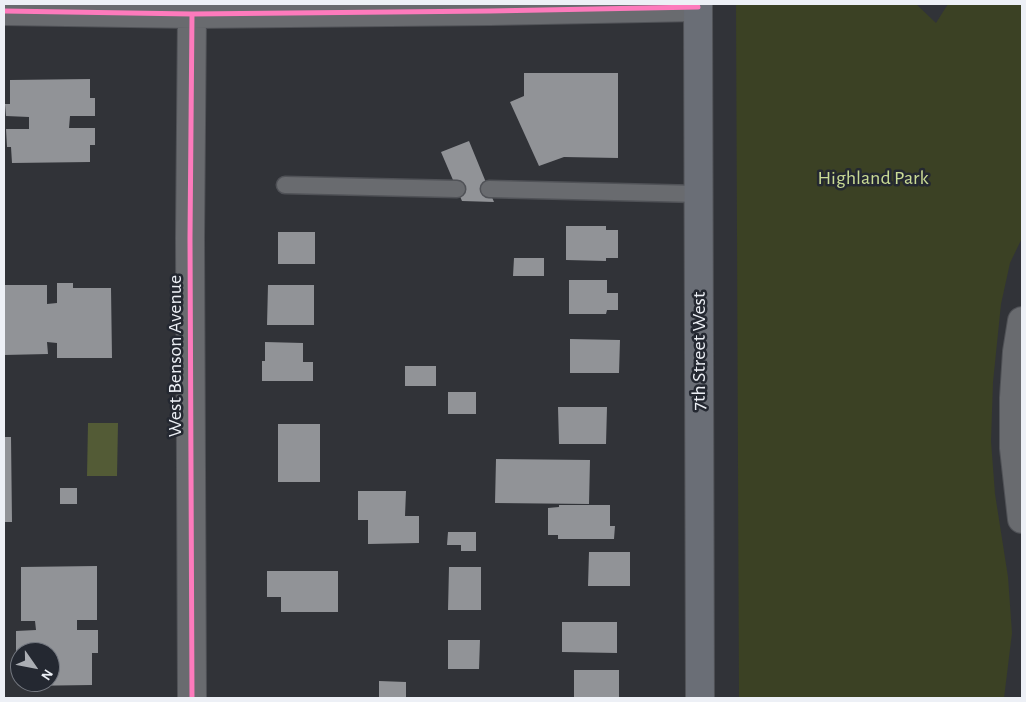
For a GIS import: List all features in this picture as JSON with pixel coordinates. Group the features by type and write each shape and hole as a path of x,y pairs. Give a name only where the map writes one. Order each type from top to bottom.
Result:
{"main road":[{"name":"7th Street West","path":"698,5 700,698"}],"street":[{"path":"4,12 192,14 490,11 698,5"},
{"name":"West Benson Avenue","path":"192,14 190,248 192,698"},
{"path":"1022,321 1014,398 1014,448 1022,519"}],"lane":[{"path":"285,185 457,189"},
{"path":"489,189 699,194"}],"green space":[{"name":"Highland Park","path":"736,4 916,4 936,23 948,4 1022,4 1022,238 1010,263 1001,304 993,382 991,441 995,494 1008,577 1012,633 1004,698 739,698"}],"shaded area":[{"path":"88,423 118,423 117,476 87,476"}],"building":[{"path":"524,73 618,73 618,158 564,157 539,166 510,102 524,96"},
{"path":"90,79 90,98 95,98 95,116 70,116 69,128 95,128 95,145 90,145 90,162 12,163 11,147 7,147 6,129 29,129 29,117 6,116 5,104 10,104 10,80"},
{"path":"469,141 494,202 462,201 441,152"},
{"path":"566,226 606,226 606,230 618,230 618,258 606,258 606,261 566,260"},
{"path":"278,232 315,232 315,264 278,264"},
{"path":"514,258 544,258 544,276 513,276"},
{"path":"569,280 607,280 607,293 618,293 618,310 607,310 606,314 569,314"},
{"path":"57,283 73,283 73,288 111,288 112,358 57,358 57,343 47,342 48,354 4,355 4,285 47,285 47,304 57,303"},
{"path":"268,285 314,285 314,325 267,325"},
{"path":"570,339 620,340 619,373 570,373"},
{"path":"265,342 303,343 303,362 313,362 313,381 262,381 262,361 265,361"},
{"path":"405,366 436,366 436,386 405,386"},
{"path":"448,392 476,392 476,414 448,414"},
{"path":"558,407 607,407 606,444 559,444"},
{"path":"278,424 320,424 320,482 278,482"},
{"path":"4,437 11,437 12,522 4,522"},
{"path":"496,459 590,460 589,504 495,503"},
{"path":"60,488 77,488 77,504 60,504"},
{"path":"358,491 406,491 405,516 419,516 419,543 368,544 368,520 358,520"},
{"path":"559,505 610,505 610,526 615,526 614,539 558,539 558,535 548,535 548,508 559,507"},
{"path":"448,532 476,532 476,551 461,551 461,545 447,545"},
{"path":"589,552 630,552 630,586 588,586"},
{"path":"97,566 97,620 77,620 77,630 98,630 98,653 92,653 92,685 60,685 60,642 16,642 16,631 36,630 35,621 21,621 21,567"},
{"path":"449,567 481,567 481,610 448,610"},
{"path":"267,571 338,571 338,612 281,612 281,597 267,597"},
{"path":"562,622 617,622 617,653 562,652"},
{"path":"448,640 480,640 479,669 448,669"},
{"path":"574,670 619,670 619,698 574,698"},
{"path":"379,681 406,682 406,698 379,698"}],"cycle path":[{"path":"4,11 192,14 698,7"},
{"path":"192,14 190,238 192,698"}]}
